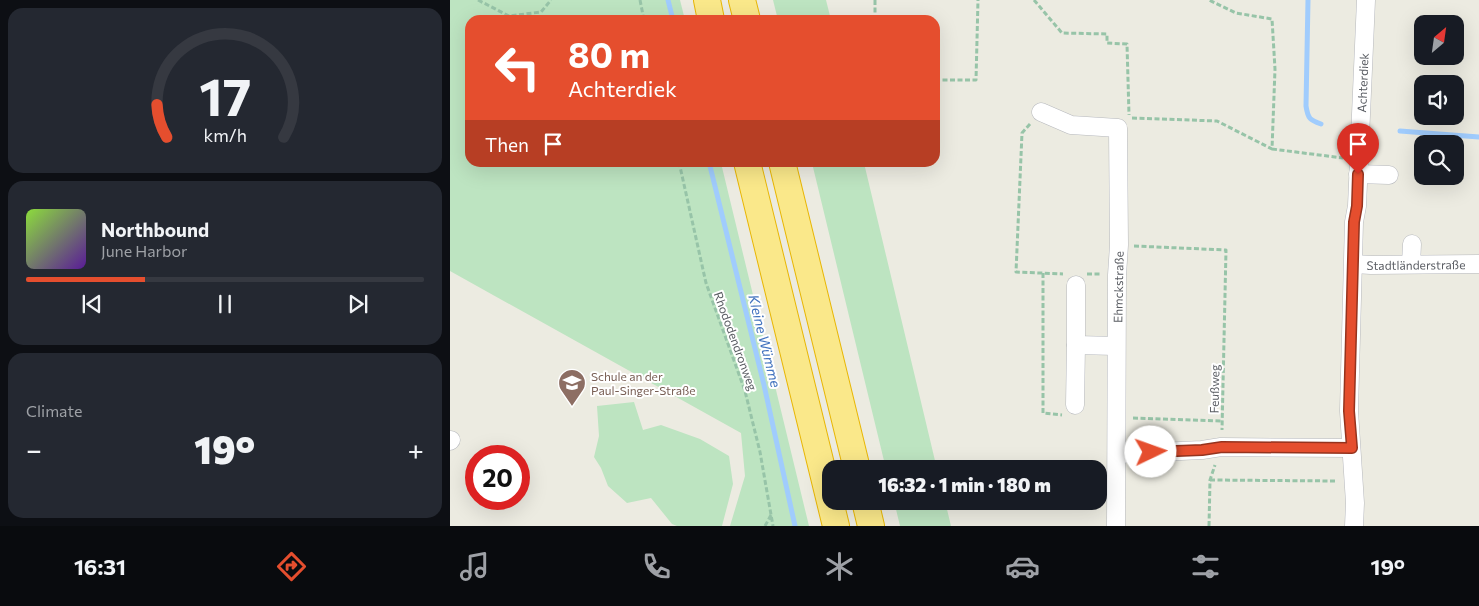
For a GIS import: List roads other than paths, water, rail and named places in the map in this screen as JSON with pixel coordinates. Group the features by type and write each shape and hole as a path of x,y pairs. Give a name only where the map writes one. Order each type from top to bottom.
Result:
{"highway":[{"path":"706,0 710,15"},
{"path":"742,0 746,15"},
{"path":"748,167 836,526"},
{"path":"783,167 855,460"},
{"path":"867,510 871,526"}],"street":[{"name":"Achterdiek","path":"1354,526 1354,482 1349,411 1354,222 1357,206 1366,0"},
{"name":"Ehmckstraße","path":"1040,112 1071,125 1118,128 1116,526"},
{"path":"1359,167 1389,175"},
{"path":"1411,264 1412,244"},
{"name":"Stadtländerstraße","path":"1354,264 1371,266 1479,264"},
{"path":"1070,410 1076,345 1076,278"},
{"path":"1076,345 1116,346"},
{"path":"1117,454 1202,450 1222,447 1352,448"}],"waterway":[{"name":"Kleine Wümme","path":"668,0 672,15"},
{"path":"1308,0 1306,106 1310,118 1321,124"},
{"path":"1400,131 1479,137"},
{"name":"Kleine Wümme","path":"710,167 764,385 795,526"}],"place":[{"name":"Schule an der Paul-Singer-Straße","path":"572,407"}]}
